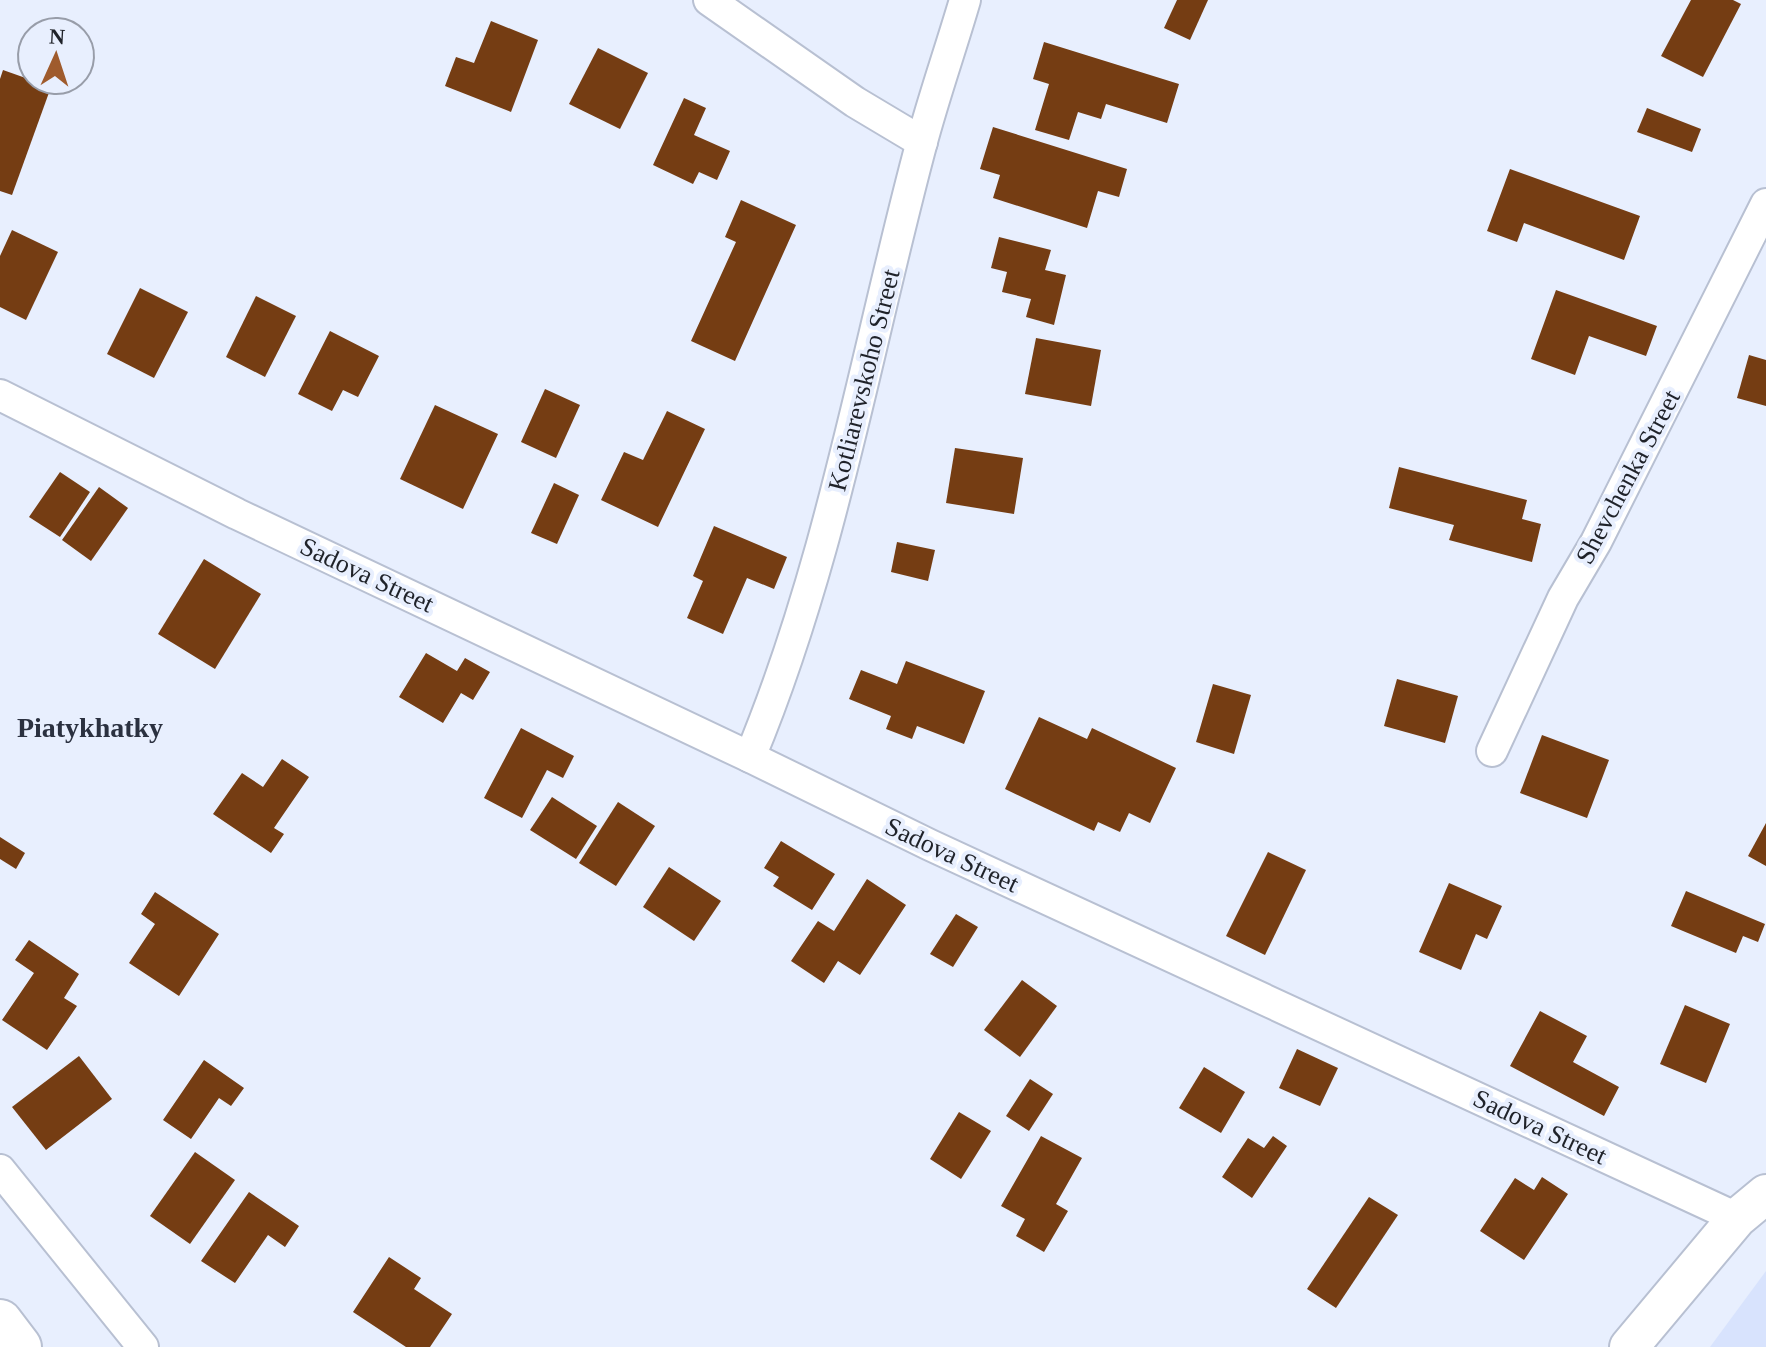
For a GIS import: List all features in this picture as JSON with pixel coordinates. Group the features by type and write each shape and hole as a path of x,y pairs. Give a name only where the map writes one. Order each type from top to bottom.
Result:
{"highway":[{"path":"0,1322 19,1347"}],"street":[{"path":"709,0 855,102 922,142"},
{"name":"Kotliarevskoho Street","path":"750,757 793,645 834,505 922,142 965,0"},
{"name":"Shevchenka Street","path":"1492,751 1563,598 1596,542 1766,204"},
{"name":"Sadova Street","path":"0,395 237,514 958,858 1737,1218"},
{"path":"0,1170 143,1347"},
{"path":"1629,1347 1737,1218 1766,1194"}],"shaded area":[{"path":"1766,1271 1766,1347 1710,1347"}],"building":[{"path":"1177,0 1208,0 1190,40 1164,28"},
{"path":"1691,0 1733,0 1741,4 1703,77 1661,56"},
{"path":"491,21 538,40 511,112 445,86 456,57 474,63"},
{"path":"1044,42 1179,84 1167,123 1106,104 1101,119 1078,112 1069,140 1035,130 1049,84 1033,79"},
{"path":"598,48 648,73 620,129 569,104"},
{"path":"3,70 16,75 16,96 48,96 12,195 0,191 0,79"},
{"path":"684,98 706,108 694,135 730,151 717,180 699,172 693,184 653,165"},
{"path":"1647,108 1701,129 1692,152 1637,132"},
{"path":"993,127 1127,169 1119,197 1098,191 1087,228 993,198 1000,175 980,169"},
{"path":"1510,169 1640,216 1624,260 1524,223 1517,242 1487,231"},
{"path":"741,200 796,225 735,361 691,341 736,242 725,237"},
{"path":"12,230 58,252 26,320 0,307 0,256"},
{"path":"999,237 1051,250 1045,270 1066,275 1054,325 1026,317 1031,299 1002,292 1007,272 991,268"},
{"path":"140,288 188,312 154,378 107,354"},
{"path":"1556,290 1657,326 1646,356 1589,336 1575,375 1531,359"},
{"path":"256,296 296,316 265,377 226,357"},
{"path":"330,331 379,356 358,397 343,390 332,411 298,394"},
{"path":"1036,338 1101,350 1091,406 1025,394"},
{"path":"1749,355 1766,360 1766,406 1737,398"},
{"path":"545,389 580,405 556,458 521,442"},
{"path":"435,405 498,434 463,509 400,479"},
{"path":"667,411 705,429 658,527 601,500 624,452 643,460"},
{"path":"955,448 1023,458 1014,514 946,503"},
{"path":"1399,467 1527,500 1522,519 1541,524 1532,562 1449,540 1454,525 1389,508"},
{"path":"60,472 90,492 60,537 29,517"},
{"path":"554,483 579,495 557,544 531,533"},
{"path":"99,487 128,508 91,561 62,540"},
{"path":"714,526 787,557 774,589 747,578 723,634 687,618 703,581 693,576"},
{"path":"897,542 935,550 928,581 891,572"},
{"path":"204,559 261,594 215,669 158,634"},
{"path":"426,653 457,671 465,658 490,672 473,700 461,693 443,723 399,697"},
{"path":"906,661 985,691 964,744 917,726 912,739 886,729 891,716 849,699 861,670 897,684"},
{"path":"1397,679 1458,696 1445,743 1384,726"},
{"path":"1213,684 1251,695 1234,754 1196,742"},
{"path":"1039,717 1087,739 1092,728 1176,768 1150,823 1129,813 1120,832 1098,822 1094,831 1005,789"},
{"path":"521,728 574,756 563,778 547,770 522,818 484,798"},
{"path":"1542,735 1609,760 1587,818 1520,793"},
{"path":"282,759 309,777 274,828 284,834 271,853 213,814 242,773 263,787"},
{"path":"552,797 597,826 576,859 530,830"},
{"path":"618,802 655,826 616,886 579,863"},
{"path":"1766,823 1766,866 1748,856"},
{"path":"0,837 25,853 16,869 0,859"},
{"path":"781,841 835,874 812,910 773,886 779,877 764,868"},
{"path":"1268,852 1306,870 1265,955 1226,936"},
{"path":"669,867 721,901 694,941 643,907"},
{"path":"867,879 906,905 860,975 838,961 824,983 791,961 818,921 834,931"},
{"path":"1449,883 1502,906 1487,939 1476,934 1461,970 1419,952"},
{"path":"1686,891 1765,924 1758,942 1743,936 1736,953 1671,926"},
{"path":"155,892 219,934 179,996 129,963 155,924 141,914"},
{"path":"956,914 978,927 953,967 930,954"},
{"path":"29,940 79,974 64,998 77,1006 47,1050 2,1020 34,973 15,960"},
{"path":"1022,980 1057,1006 1020,1057 984,1030"},
{"path":"1685,1005 1730,1024 1706,1083 1660,1064"},
{"path":"1540,1011 1587,1036 1573,1062 1619,1087 1604,1116 1510,1066"},
{"path":"1297,1049 1338,1068 1320,1106 1279,1088"},
{"path":"79,1056 112,1099 46,1150 12,1107"},
{"path":"204,1060 244,1088 231,1106 219,1098 191,1139 163,1120"},
{"path":"1204,1067 1245,1092 1221,1133 1179,1108"},
{"path":"1030,1079 1053,1094 1029,1131 1006,1116"},
{"path":"959,1112 991,1131 961,1179 930,1159"},
{"path":"1041,1136 1082,1158 1056,1204 1068,1211 1044,1252 1016,1236 1025,1219 1001,1206"},
{"path":"1273,1136 1287,1146 1252,1198 1222,1177 1248,1138 1264,1148"},
{"path":"195,1152 235,1180 190,1244 150,1216"},
{"path":"1542,1177 1568,1194 1524,1260 1480,1231 1515,1178 1534,1190"},
{"path":"249,1192 299,1226 285,1247 268,1235 235,1283 201,1261"},
{"path":"1369,1197 1398,1215 1336,1308 1307,1289"},
{"path":"389,1257 421,1278 414,1289 452,1314 430,1347 406,1347 353,1312"}],"district":[{"name":"Piatykhatky","path":"90,727"}]}
